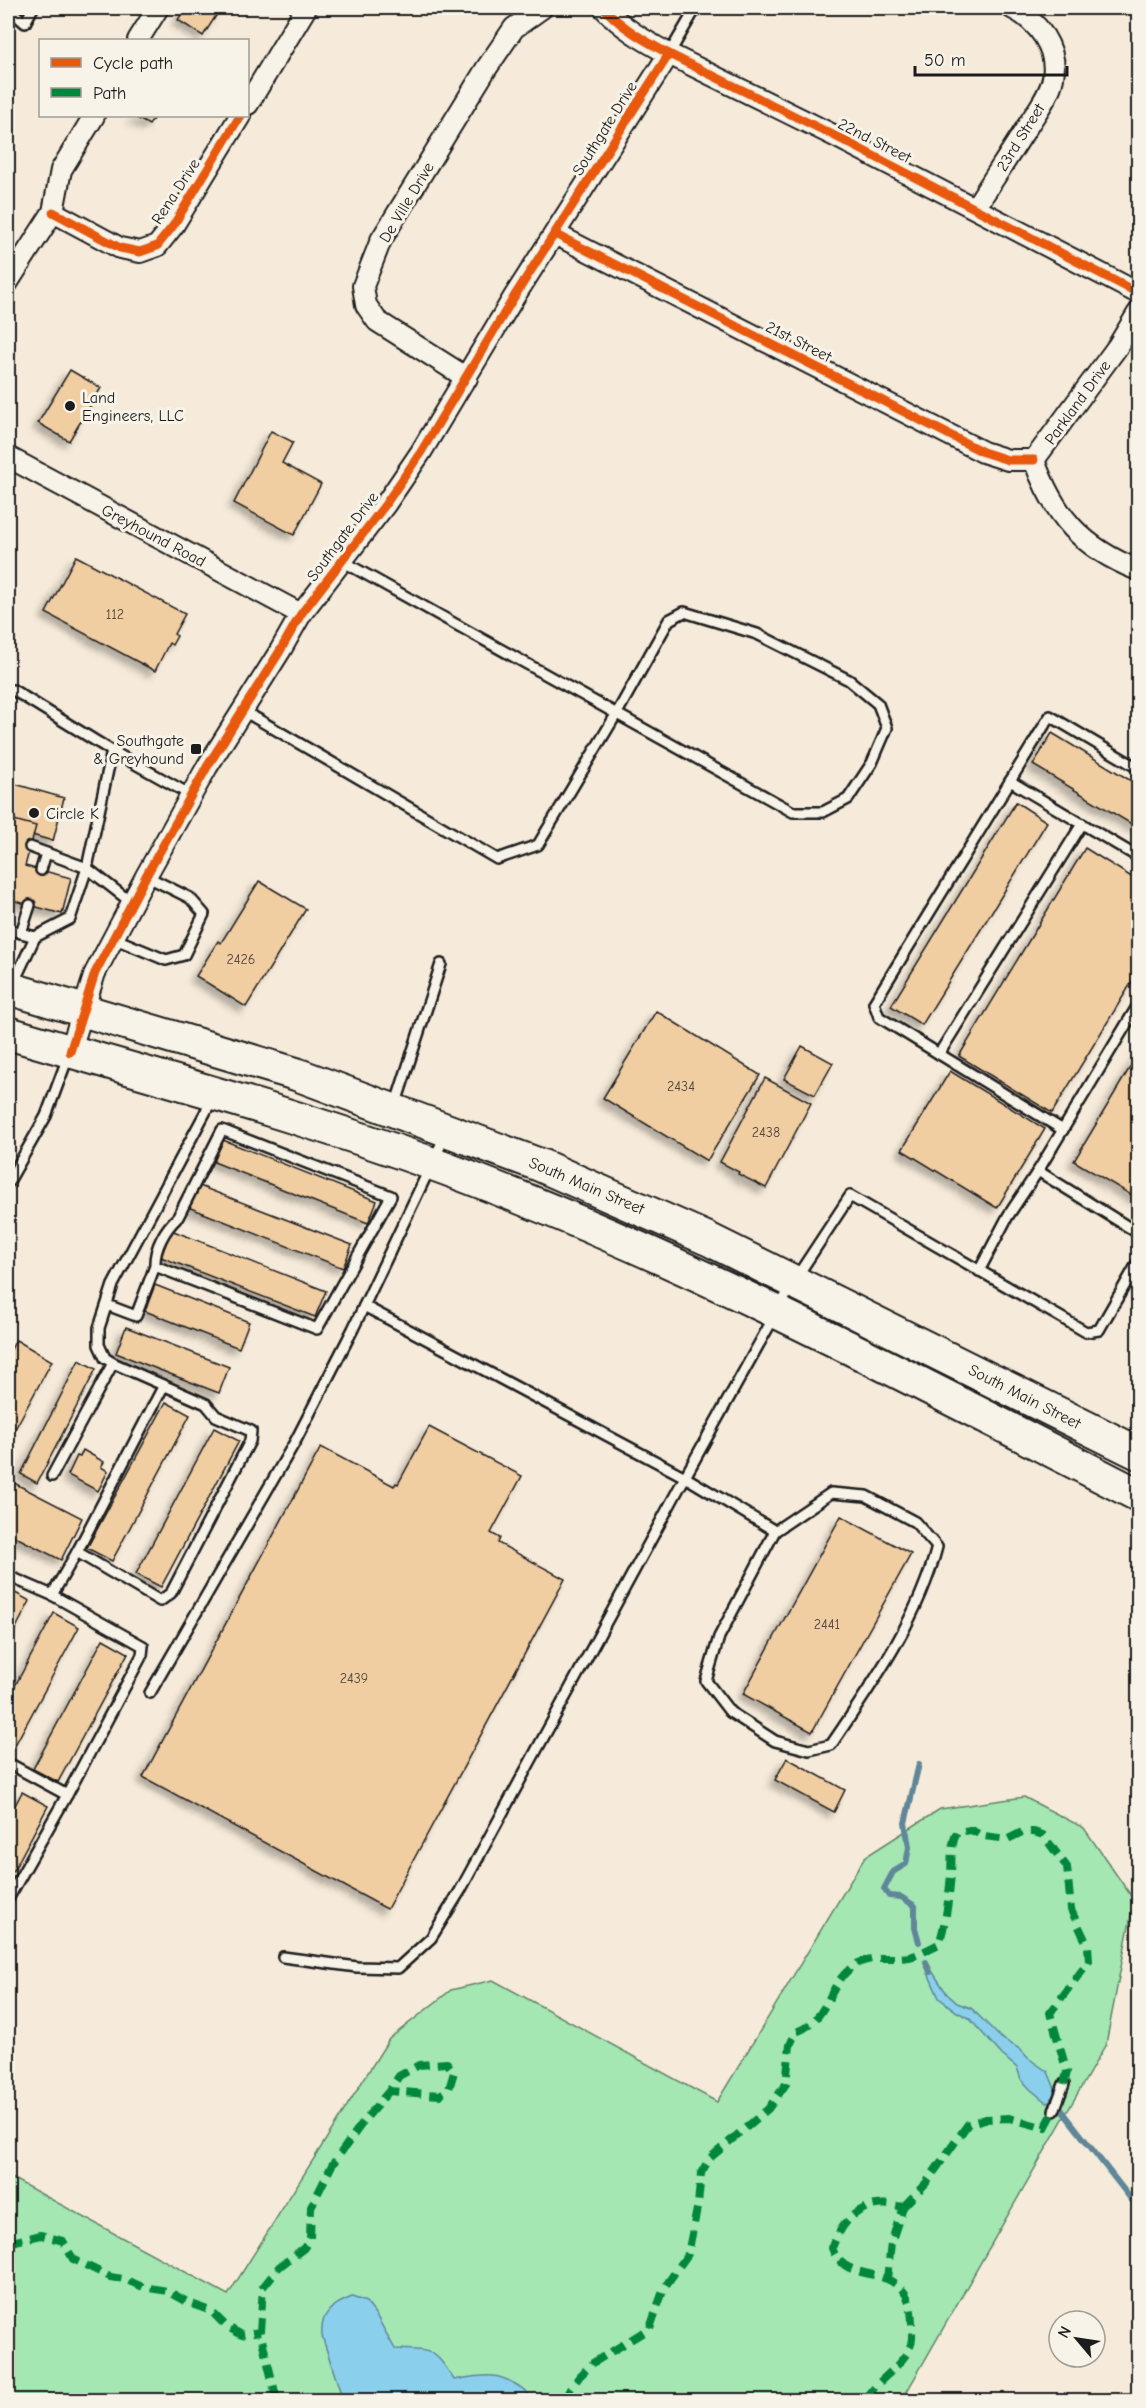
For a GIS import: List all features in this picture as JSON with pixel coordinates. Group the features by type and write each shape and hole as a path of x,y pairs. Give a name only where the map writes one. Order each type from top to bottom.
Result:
{"highway":[{"name":"South Main Street","path":"9,989 296,1074 448,1129 620,1198 1135,1448"},
{"path":"8,1033 215,1093 432,1165 604,1233 893,1369 1138,1494"}],"street":[{"path":"139,39 158,8"},
{"path":"249,102 306,8"},
{"name":"De Ville Drive","path":"467,378 377,321 366,305 363,286 381,240 486,69 514,28 542,8"},
{"name":"22nd Street","path":"604,8 616,21 643,40 669,54 1138,293"},
{"name":"23rd Street","path":"975,208 1042,103 1053,81 1054,68 1046,38 1036,23 1012,8"},
{"name":"Southgate Drive","path":"70,1052 95,973 191,795 242,710 280,651 300,614 385,505 669,54"},
{"path":"8,282 53,212 62,170 93,117"},
{"name":"Rena Drive","path":"53,212 120,248 140,252 157,246 173,226 239,117"},
{"name":"21st Street","path":"555,234 983,452 1008,460 1034,460"},
{"name":"Parkland Drive","path":"1034,460 1118,346 1138,313"},
{"name":"Greyhound Road","path":"8,457 300,614"},
{"path":"1034,460 1043,484 1064,520 1104,553 1138,570"}],"lane":[{"path":"8,8 25,23 33,8"},
{"path":"669,54 696,8"},
{"path":"242,710 496,859 538,845 616,713 669,620 684,612 757,634 849,680 878,704 887,728 872,764 848,799 823,812 794,812 616,713 342,561"},
{"path":"8,691 13,690 111,751 191,795"},
{"path":"1063,1130 879,1017 874,1003 1050,716 1138,768"},
{"path":"9,989 35,937 70,919 87,868 111,751"},
{"path":"1010,781 1138,857"},
{"path":"939,1054 1082,824"},
{"path":"30,847 87,868 132,903"},
{"path":"41,870 46,853"},
{"path":"113,938 165,960 184,955 204,914 190,898 146,876"},
{"path":"21,933 30,905"},
{"path":"8,929 35,937"},
{"path":"394,1109 441,964"},
{"path":"979,1271 1008,1216 1038,1171 1138,1005"},
{"path":"8,1184 46,1116 70,1052"},
{"path":"77,1552 160,1601 171,1593 250,1441 251,1431 216,1416 206,1404 113,1363 105,1358 99,1345 99,1328 113,1285 215,1093"},
{"path":"150,1693 296,1440 364,1306 448,1129"},
{"path":"107,1305 136,1316 155,1266 154,1256 168,1226 178,1217 222,1130 391,1196 317,1329 155,1266"},
{"path":"1038,1171 1138,1233"},
{"path":"283,1957 357,1967 398,1968 431,1938 460,1891 686,1477 778,1314 794,1281 850,1196 1086,1332 1099,1330 1138,1262"},
{"path":"364,1306 686,1477 775,1531"},
{"path":"52,1476 113,1363"},
{"path":"52,1595 77,1552 164,1385"},
{"path":"831,1493 866,1496 915,1522 937,1547 928,1580 890,1655 831,1745 809,1750 775,1741 730,1712 706,1681 719,1637 775,1531 831,1493"},
{"path":"8,1576 52,1595 143,1646 142,1655 67,1796 8,1899"},
{"path":"8,1763 67,1796"},
{"path":"1054,2111 1064,2084"}],"green space":[{"path":"1024,1797 1084,1828 1134,1900 1106,2044 902,2400 8,2400 8,2176 228,2295 389,2039 451,1990 493,1980 717,2102 865,1857 940,1809"}],"water":[{"path":"932,1971 947,1994 957,2003 971,2008 1001,2038 1020,2049 1028,2058 1048,2072 1056,2091 1053,2099 1047,2103 1030,2089 1021,2079 1017,2068 1002,2055 969,2018 939,1998 928,1973"},
{"path":"352,2297 366,2302 395,2349 431,2353 442,2362 454,2380 483,2376 504,2379 516,2384 533,2400 343,2400 322,2336 322,2328 329,2311"}],"building":[{"path":"185,8 221,8 203,36 178,20"},
{"path":"135,117 154,117 149,125"},
{"name":"Land Engineers, LLC","path":"70,370 101,388 69,441 38,423"},
{"path":"271,431 293,442 282,463 321,484 294,535 234,503"},
{"path":"76,556 185,614 174,634 177,636 172,645 169,643 155,671 46,613"},
{"path":"1052,733 1138,785 1138,828 1033,765"},
{"name":"Circle K","path":"8,782 64,798 53,841 8,828"},
{"path":"1016,802 1047,822 922,1025 891,1006"},
{"name":"Circle K","path":"14,820 36,826 25,866 71,878 62,914 8,899 8,845"},
{"path":"1085,848 1138,881 1138,972 1052,1113 959,1056"},
{"path":"259,881 306,909 246,1007 196,976 218,941 221,943"},
{"path":"656,1011 760,1075 707,1161 603,1098"},
{"path":"802,1046 833,1063 815,1095 784,1079"},
{"path":"1138,1054 1138,1199 1074,1161"},
{"path":"950,1071 1045,1129 997,1208 902,1150"},
{"path":"765,1078 811,1103 766,1188 720,1162"},
{"path":"223,1140 377,1201 368,1223 214,1162"},
{"path":"197,1185 352,1245 343,1268 188,1207"},
{"path":"171,1230 326,1291 315,1317 161,1257"},
{"path":"155,1285 249,1322 239,1348 145,1311"},
{"path":"126,1327 229,1367 219,1393 116,1353"},
{"path":"16,1340 52,1361 8,1442 8,1355"},
{"path":"79,1360 96,1369 37,1483 21,1474"},
{"path":"166,1402 190,1415 112,1561 87,1548"},
{"path":"429,1427 522,1476 491,1533 500,1538 498,1543 565,1579 387,1909 143,1777 321,1447 394,1486 398,1484"},
{"path":"214,1428 239,1441 161,1587 136,1574"},
{"path":"83,1450 104,1462 101,1467 108,1471 98,1491 68,1475 77,1456 80,1457"},
{"path":"14,1483 82,1518 61,1560 8,1533 8,1496"},
{"path":"841,1516 911,1554 812,1732 743,1694"},
{"path":"8,1589 30,1601 8,1643"},
{"path":"54,1613 79,1627 9,1756 8,1699"},
{"path":"103,1639 128,1653 58,1782 33,1769"},
{"path":"787,1758 845,1790 834,1812 775,1780"},
{"path":"22,1792 48,1806 8,1881 8,1819"}],"waterway":[{"path":"919,1764 905,1823 909,1847 906,1864 893,1872 884,1889 889,1896 901,1897 915,1906 915,1928 919,1942"},
{"path":"926,1962 930,1972"},
{"path":"1053,2099 1138,2208"},
{"path":"1132,2400 1138,2382"}],"marked path":[{"path":"563,2400 579,2377 593,2363 650,2328 664,2288 688,2254 698,2204 701,2173 710,2158 768,2109 786,2084 790,2045 796,2032 816,2019 839,1981 855,1965 875,1958 909,1957 939,1944 947,1909 952,1847 957,1832 971,1830 983,1836 1008,1839 1022,1832 1034,1832 1043,1835 1067,1867 1071,1910 1088,1946 1089,1961 1050,2013 1067,2072 1064,2084"},
{"path":"277,2400 260,2332 263,2287 279,2267 304,2248 310,2238 311,2207 332,2165 399,2076 419,2065 447,2063 454,2072 449,2089 440,2095 389,2091"},
{"path":"903,2207 926,2183 968,2124 985,2119 1009,2118 1045,2128 1054,2111"},
{"path":"866,2400 876,2386 901,2361 910,2347 912,2341 910,2307 906,2295 895,2284 846,2266 838,2259 832,2248 837,2236 850,2218 858,2211 878,2205 903,2207 891,2243 887,2279"},
{"path":"8,2243 41,2235 63,2241 73,2259 110,2277 124,2279 143,2287 168,2291 189,2303 211,2311 226,2326 242,2335 260,2332"}],"cycle path":[{"path":"604,8 626,28 669,54 835,136 1138,293"},
{"path":"70,1052 95,973 207,767 301,614 385,505 421,452 514,297 669,54"},
{"path":"53,212 120,248 140,252 157,246 173,226 239,117"},
{"path":"555,234 983,452 1008,460 1034,460"}],"place":[{"name":"Land Engineers, LLC","path":"70,406"},
{"name":"Southgate & Greyhound","path":"196,749"},
{"name":"Circle K","path":"34,813"}]}
